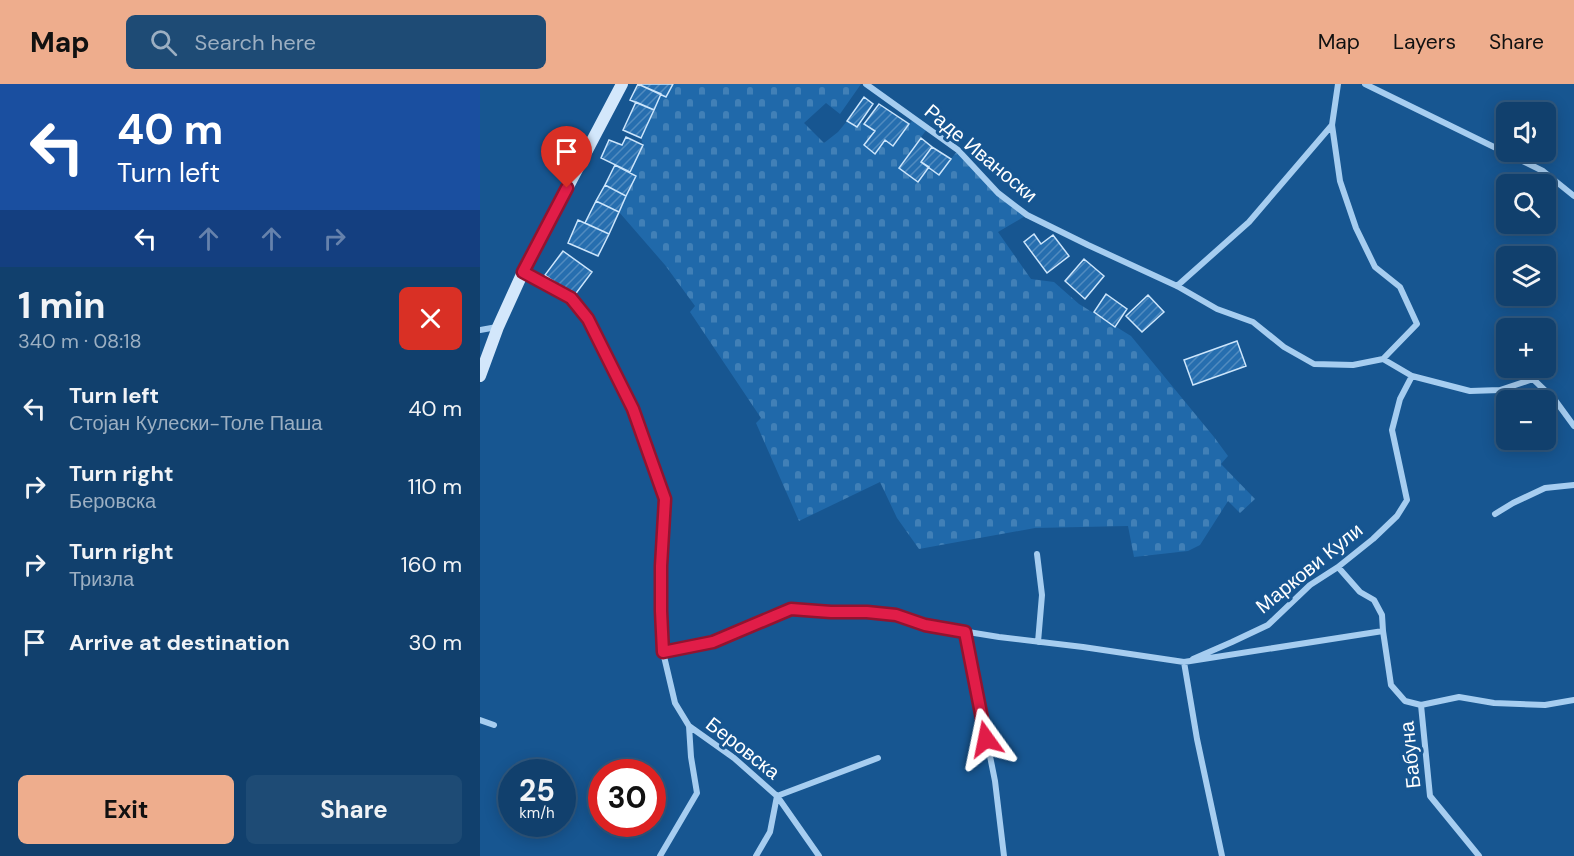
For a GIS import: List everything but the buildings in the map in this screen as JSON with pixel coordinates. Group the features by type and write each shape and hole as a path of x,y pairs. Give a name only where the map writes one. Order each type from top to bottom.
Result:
{"street":[{"path":"480,376 498,327 523,272 622,84"},
{"name":"Раде Иваноски","path":"866,84 958,150 998,193 1027,214 1178,286 1217,309 1253,322 1284,347 1314,364 1353,365 1383,359"},
{"path":"1338,84 1332,125 1340,181 1356,228 1376,267 1400,287 1417,324 1383,359 1412,376 1470,391 1500,390 1533,379 1554,400 1574,426"},
{"path":"1365,84 1543,171 1574,196"},
{"path":"1178,286 1249,222 1332,125"},
{"name":"Беровска","path":"523,272 571,298 588,319 633,409 665,499 661,566 663,652 675,703 689,726 734,758 777,796 819,856"},
{"path":"480,330 498,327"},
{"name":"Маркови Кули","path":"1184,662 1268,625 1310,585 1338,567 1397,516 1407,501 1392,430 1400,399 1412,376"},
{"path":"1495,514 1513,502 1545,488 1574,485"},
{"path":"1037,555 1042,595 1038,642"},
{"path":"1338,567 1360,592 1374,600 1382,615 1391,685 1405,701 1421,705 1459,697 1494,703 1545,705 1574,700"},
{"path":"663,652 713,642 791,609 896,615 925,625 965,632 1184,662 1383,631"},
{"path":"965,632 995,781 1004,856"},
{"path":"1184,662 1197,739 1222,856"},
{"name":"Бабуна","path":"1421,705 1430,796 1479,856"},
{"path":"480,720 494,725"},
{"name":"Беровска","path":"660,856 697,793 689,726"},
{"name":"Беровска","path":"777,796 878,758"},
{"name":"Беровска","path":"756,856 770,832 777,796"}],"green space":[{"path":"673,84 861,84 840,114 826,103 804,123 824,143 847,121 856,127 860,121 875,131 864,145 875,153 885,140 893,146 914,118 927,129 899,167 918,182 929,167 939,174 958,150 998,193 1027,215 998,232 1031,279 1054,282 1079,304 1131,336 1228,456 1221,464 1255,499 1240,513 1228,501 1200,545 1188,551 1134,557 1128,526 1035,528 919,549 897,518 880,482 799,521 756,423 761,418 690,312 695,306 665,265 619,212 636,176 630,172 643,145 641,138 661,94"}],"route":[{"path":"567,188 523,272 571,298 588,319 633,409 665,499 661,566 663,652 713,642 791,609 896,615 925,625 965,632 986,739"}]}
